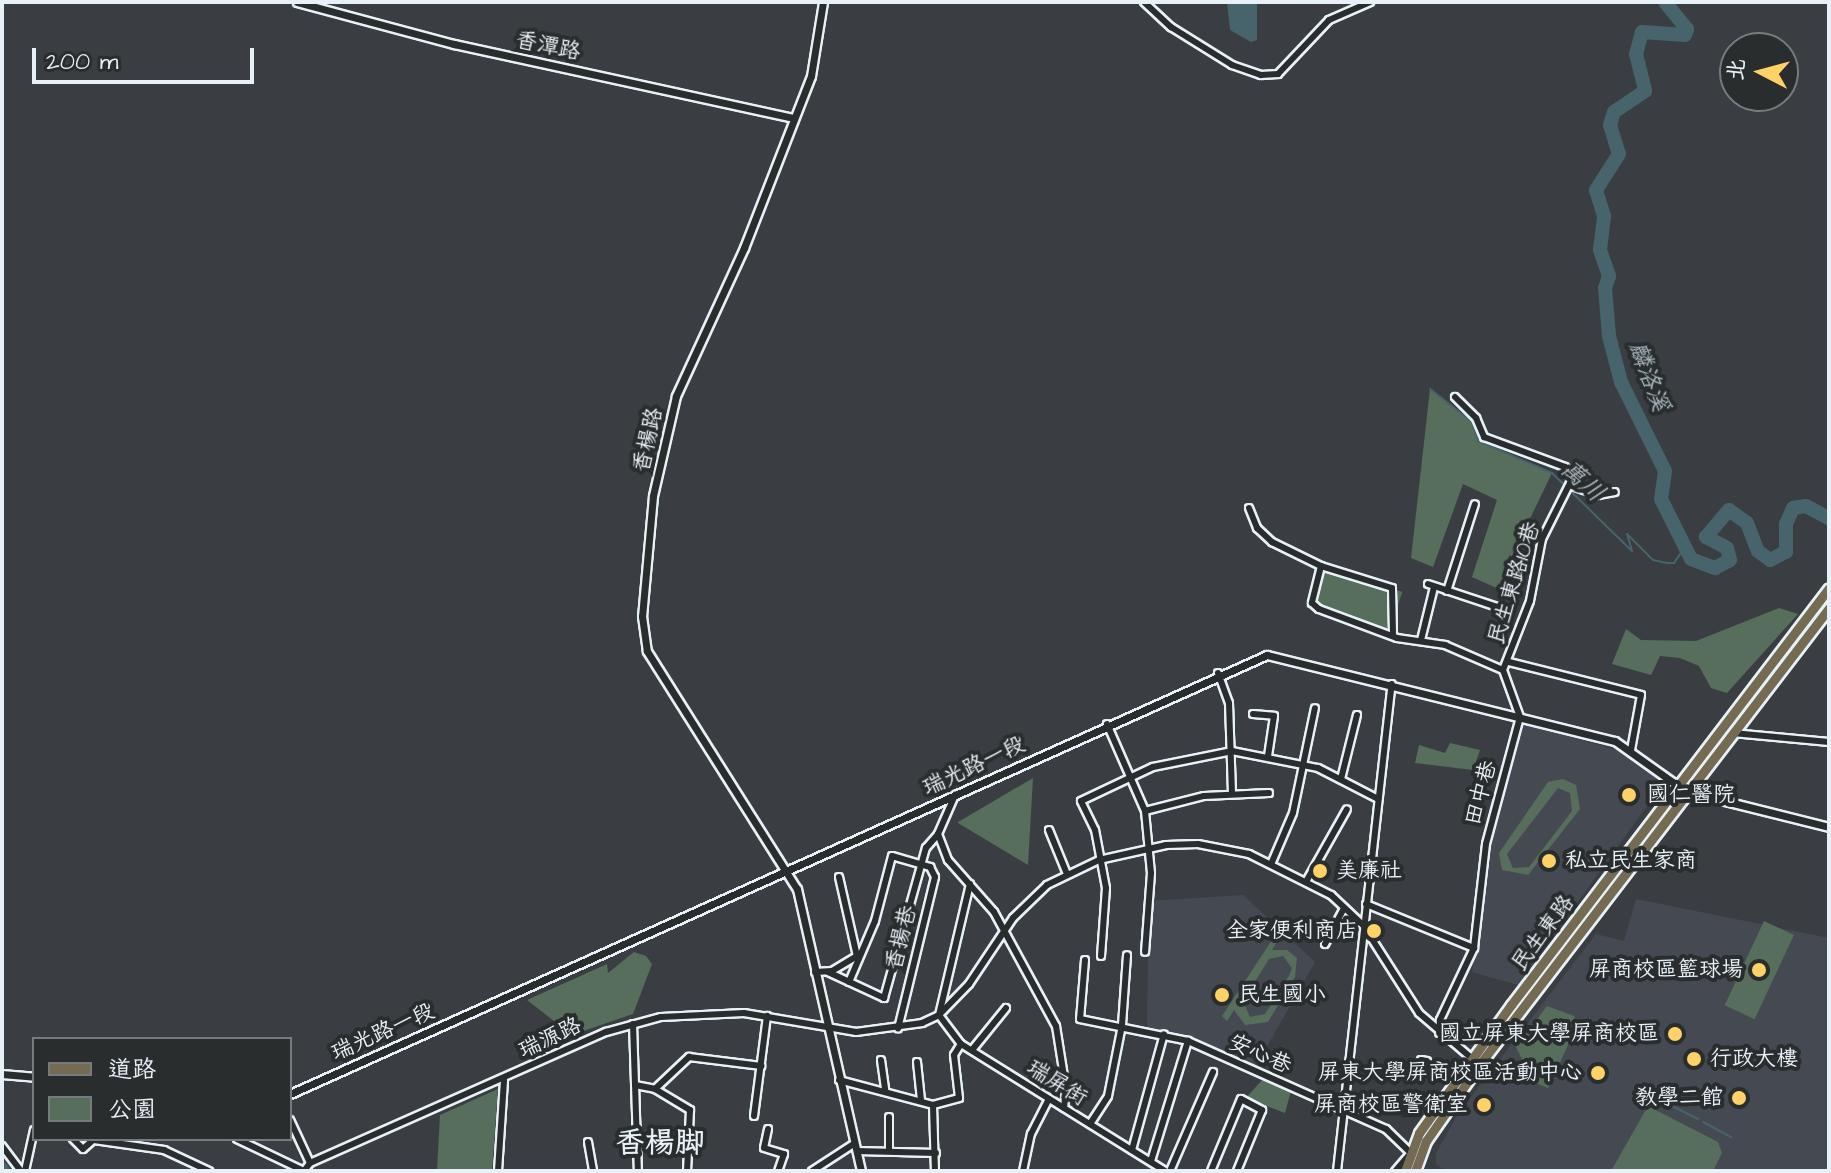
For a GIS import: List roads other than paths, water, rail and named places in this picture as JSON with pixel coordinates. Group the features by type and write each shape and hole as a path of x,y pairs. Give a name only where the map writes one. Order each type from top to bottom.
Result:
{"main road":[{"name":"民生東路","path":"1411,1153 1722,728 1829,588"},
{"name":"民生東路","path":"1681,788 1732,733 1829,608"},
{"name":"民生東路","path":"1426,1141 1476,1062"},
{"path":"1415,1171 1426,1141"},
{"path":"1405,1171 1411,1153"}],"street":[{"name":"香潭路","path":"297,2 454,44 794,118"},
{"name":"香楊路","path":"785,874 647,651 642,616 653,496 676,396 744,248 811,76 823,2"},
{"path":"1144,2 1196,42 1261,75 1278,74 1329,20 1370,2"},
{"path":"1455,397 1476,418 1484,437 1565,467 1572,486 1598,495 1615,492"},
{"name":"民生東路10巷","path":"1503,670 1509,662 1530,601 1542,539 1572,486"},
{"path":"1447,591 1475,504"},
{"path":"1249,508 1257,528 1272,542 1321,566 1392,588 1395,636"},
{"path":"1321,566 1312,603 1395,636 1421,640 1503,670 1520,717"},
{"path":"1421,640 1431,586 1503,609"},
{"name":"瑞光路一段","path":"292,1093 785,874 1218,673 1267,655 1520,717 1631,750 1681,788"},
{"name":"民生東路10巷","path":"1509,662 1641,695 1631,750"},
{"path":"1218,673 1229,703 1232,792"},
{"path":"1337,1171 1340,1110 1392,684"},
{"path":"1272,862 1293,813 1315,708"},
{"path":"1253,714 1274,716 1268,756"},
{"path":"1341,779 1357,715"},
{"name":"田中巷","path":"1439,1033 1440,1020 1474,948 1486,844 1520,717"},
{"path":"1107,724 1145,811 1145,952"},
{"path":"1722,728 1732,733 1829,742"},
{"path":"1101,956 1106,888 1095,830 1081,801 1131,774 1186,756 1232,751 1304,764 1378,799"},
{"path":"1681,788 1829,827"},
{"path":"1145,811 1232,792 1269,793"},
{"path":"815,972 828,972 884,998 920,865 955,795"},
{"path":"1307,880 1347,809"},
{"path":"1049,830 1067,874"},
{"path":"938,834 948,860 1004,930 1056,1026 1066,1089 1064,1108"},
{"path":"829,1030 898,1029 939,1015 969,984 1004,930 1047,885 1099,860 1147,848 1198,844 1272,862 1307,880 1344,909 1363,925 1419,1013 1476,1062"},
{"path":"849,982 857,956 875,921 892,856 920,865"},
{"name":"香揚巷","path":"898,1029 935,877 930,867 920,865"},
{"path":"785,874 801,900 861,1171"},
{"path":"839,877 857,956"},
{"path":"939,1015 970,884"},
{"path":"1366,904 1474,948"},
{"path":"1325,944 1344,909"},
{"path":"1090,1124 1108,1096 1122,1025 1127,955"},
{"path":"828,972 857,956"},
{"name":"安心巷","path":"1085,960 1080,1019 1122,1025 1188,1041 1399,1136 1411,1153"},
{"path":"972,1050 1006,1008"},
{"name":"瑞源路","path":"304,1171 310,1163 633,1024 677,1015 767,1016 829,1030"},
{"name":"瑞屏街","path":"939,1015 961,1044 1167,1171"},
{"path":"754,1116 767,1016"},
{"path":"633,1024 638,1171"},
{"path":"1132,1150 1164,1034"},
{"path":"1151,1161 1188,1041"},
{"path":"839,1080 933,1105 959,1098 954,1055 961,1044"},
{"path":"655,1089 689,1057 761,1066"},
{"path":"881,1060 885,1090"},
{"path":"1416,1072 1421,1060 1427,1061"},
{"path":"917,1062 921,1101"},
{"path":"1167,1171 1213,1072"},
{"path":"2,1074 32,1077"},
{"path":"498,1171 504,1080"},
{"path":"635,1085 655,1089 690,1110 687,1171"},
{"path":"1023,1171 1031,1134 1049,1099"},
{"path":"1211,1171 1241,1099 1262,1110 1237,1171"},
{"path":"933,1105 935,1171"},
{"path":"889,1117 889,1150"},
{"path":"292,1124 310,1163"},
{"path":"768,1129 764,1148 784,1154 778,1171"},
{"path":"23,1171 32,1137"},
{"path":"75,1141 83,1149 92,1141"},
{"path":"107,1141 164,1150 209,1171"},
{"path":"241,1141 304,1171"},
{"name":"民生東路","path":"1395,1171 1426,1141"},
{"path":"588,1142 593,1171"},
{"path":"2,1146 23,1171"},
{"path":"812,1171 856,1147 936,1153"}],"water":[{"path":"1227,2 1257,2 1257,40 1251,42 1230,30"}],"waterway":[{"name":"麟洛溪","path":"1665,2 1687,29 1685,35 1642,32 1636,54 1645,91 1614,112 1610,125 1619,154 1596,190 1604,217 1600,250 1609,276 1605,288 1609,336 1621,382 1665,471 1661,499 1691,559 1715,568 1730,560 1727,548 1706,537 1729,510 1747,523 1758,551 1770,560 1786,552 1786,524 1793,508 1806,506 1829,518"},
{"name":"萬川","path":"1430,389 1472,422 1478,441 1552,473 1632,551 1627,534 1653,560 1667,563 1674,563 1687,544"},
{"path":"1650,1095 1698,1119"},
{"path":"1703,1122 1731,1137"}],"place":[{"name":"國仁醫院","path":"1629,795"},
{"name":"私立民生家商","path":"1549,861"},
{"name":"美廉社","path":"1320,871"},
{"name":"全家便利商店","path":"1374,931"},
{"name":"屏商校區籃球場","path":"1759,970"},
{"name":"民生國小","path":"1222,995"},
{"name":"國立屏東大學屏商校區","path":"1675,1034"},
{"name":"行政大樓","path":"1694,1059"},
{"name":"屏東大學屏商校區活動中心","path":"1598,1073"},
{"name":"教學二館","path":"1739,1098"},
{"name":"屏商校區警衛室","path":"1484,1105"}],"district":[{"name":"香楊脚","path":"660,1143"}]}
